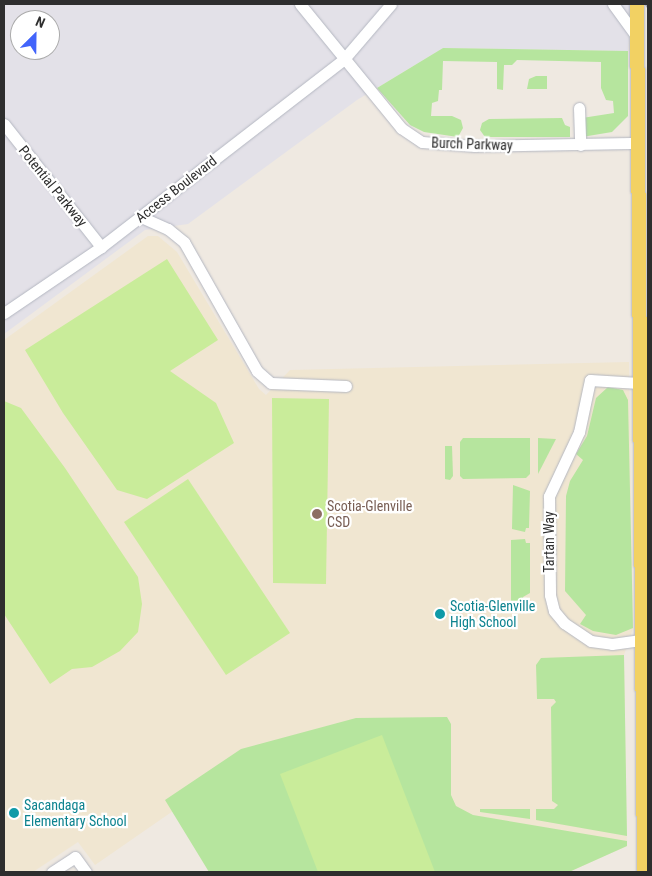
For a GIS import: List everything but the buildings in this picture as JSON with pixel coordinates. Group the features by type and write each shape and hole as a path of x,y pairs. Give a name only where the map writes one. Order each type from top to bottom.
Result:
{"main road":[{"path":"636,4 638,143 644,219 642,379 646,554 642,640 646,839 644,872"}],"street":[{"name":"Burch Parkway","path":"300,4 401,128 422,142 435,146 638,143"},
{"name":"Access Boulevard","path":"4,313 101,247 344,59 391,4"},
{"path":"613,4 637,37"},
{"path":"579,108 580,145"},
{"name":"Potential Parkway","path":"4,124 101,247"},
{"path":"141,217 168,228 184,242 257,371 271,383 346,386"},
{"name":"Tartan Way","path":"642,379 590,380 579,432 549,496 550,595 554,610 564,624 591,641 612,644 642,640"},
{"path":"52,872 75,857 86,872"}],"shaded area":[{"path":"4,4 628,4 632,8 628,51 443,48 357,100 188,224 145,230 4,334"},
{"name":"Scotia-Glenville CSD","path":"148,236 158,236 177,252 259,389 266,395 290,370 629,362 633,628 624,655 627,846 569,872 209,872 173,811 95,865 78,842 33,872 4,872 4,340"}],"green space":[{"path":"443,48 628,51 628,116 612,132 582,137 582,118 614,113 613,101 606,100 601,88 601,62 517,60 512,65 504,65 503,90 497,89 497,62 443,61 442,90 439,90 438,101 432,103 431,116 452,116 461,120 463,128 458,137 424,132 410,125 377,88"},
{"path":"536,76 547,76 547,89 527,89 529,79"},
{"path":"562,118 565,125 570,127 570,137 485,137 480,130 482,123 489,119"},
{"path":"167,259 218,340 170,371 216,403 234,443 147,499 117,490 63,413 25,350"},
{"path":"608,387 623,390 628,400 633,628 616,635 593,631 580,624 586,615 565,591 566,496 570,481 583,460 576,454 587,436 596,398"},
{"path":"272,398 329,399 326,584 273,583"},
{"path":"4,401 21,408 65,468 138,577 142,604 138,632 120,651 92,667 72,669 50,684 4,614"},
{"path":"463,438 530,438 530,474 526,478 463,479 460,476 460,442"},
{"path":"538,438 556,439 538,474"},
{"path":"445,446 452,446 453,476 450,480 445,479"},
{"path":"188,479 290,633 226,675 124,522"},
{"path":"513,485 530,491 529,528 526,528 525,532 512,529"},
{"path":"525,539 526,543 530,543 530,593 523,597 522,601 511,603 511,540"},
{"path":"624,655 627,836 536,820 536,809 554,809 558,805 552,801 551,707 556,702 554,699 537,699 536,665 541,658"},
{"path":"447,717 451,724 451,795 456,806 473,815 627,841 627,846 569,872 209,872 165,800 241,749 356,718"},
{"path":"382,735 435,872 318,872 280,774"},
{"path":"480,809 530,809 530,819 480,812"}],"place":[{"name":"Scotia-Glenville CSD","path":"317,514"},
{"name":"Scotia-Glenville High School","path":"440,614"},
{"name":"Sacandaga Elementary School","path":"14,813"}]}
